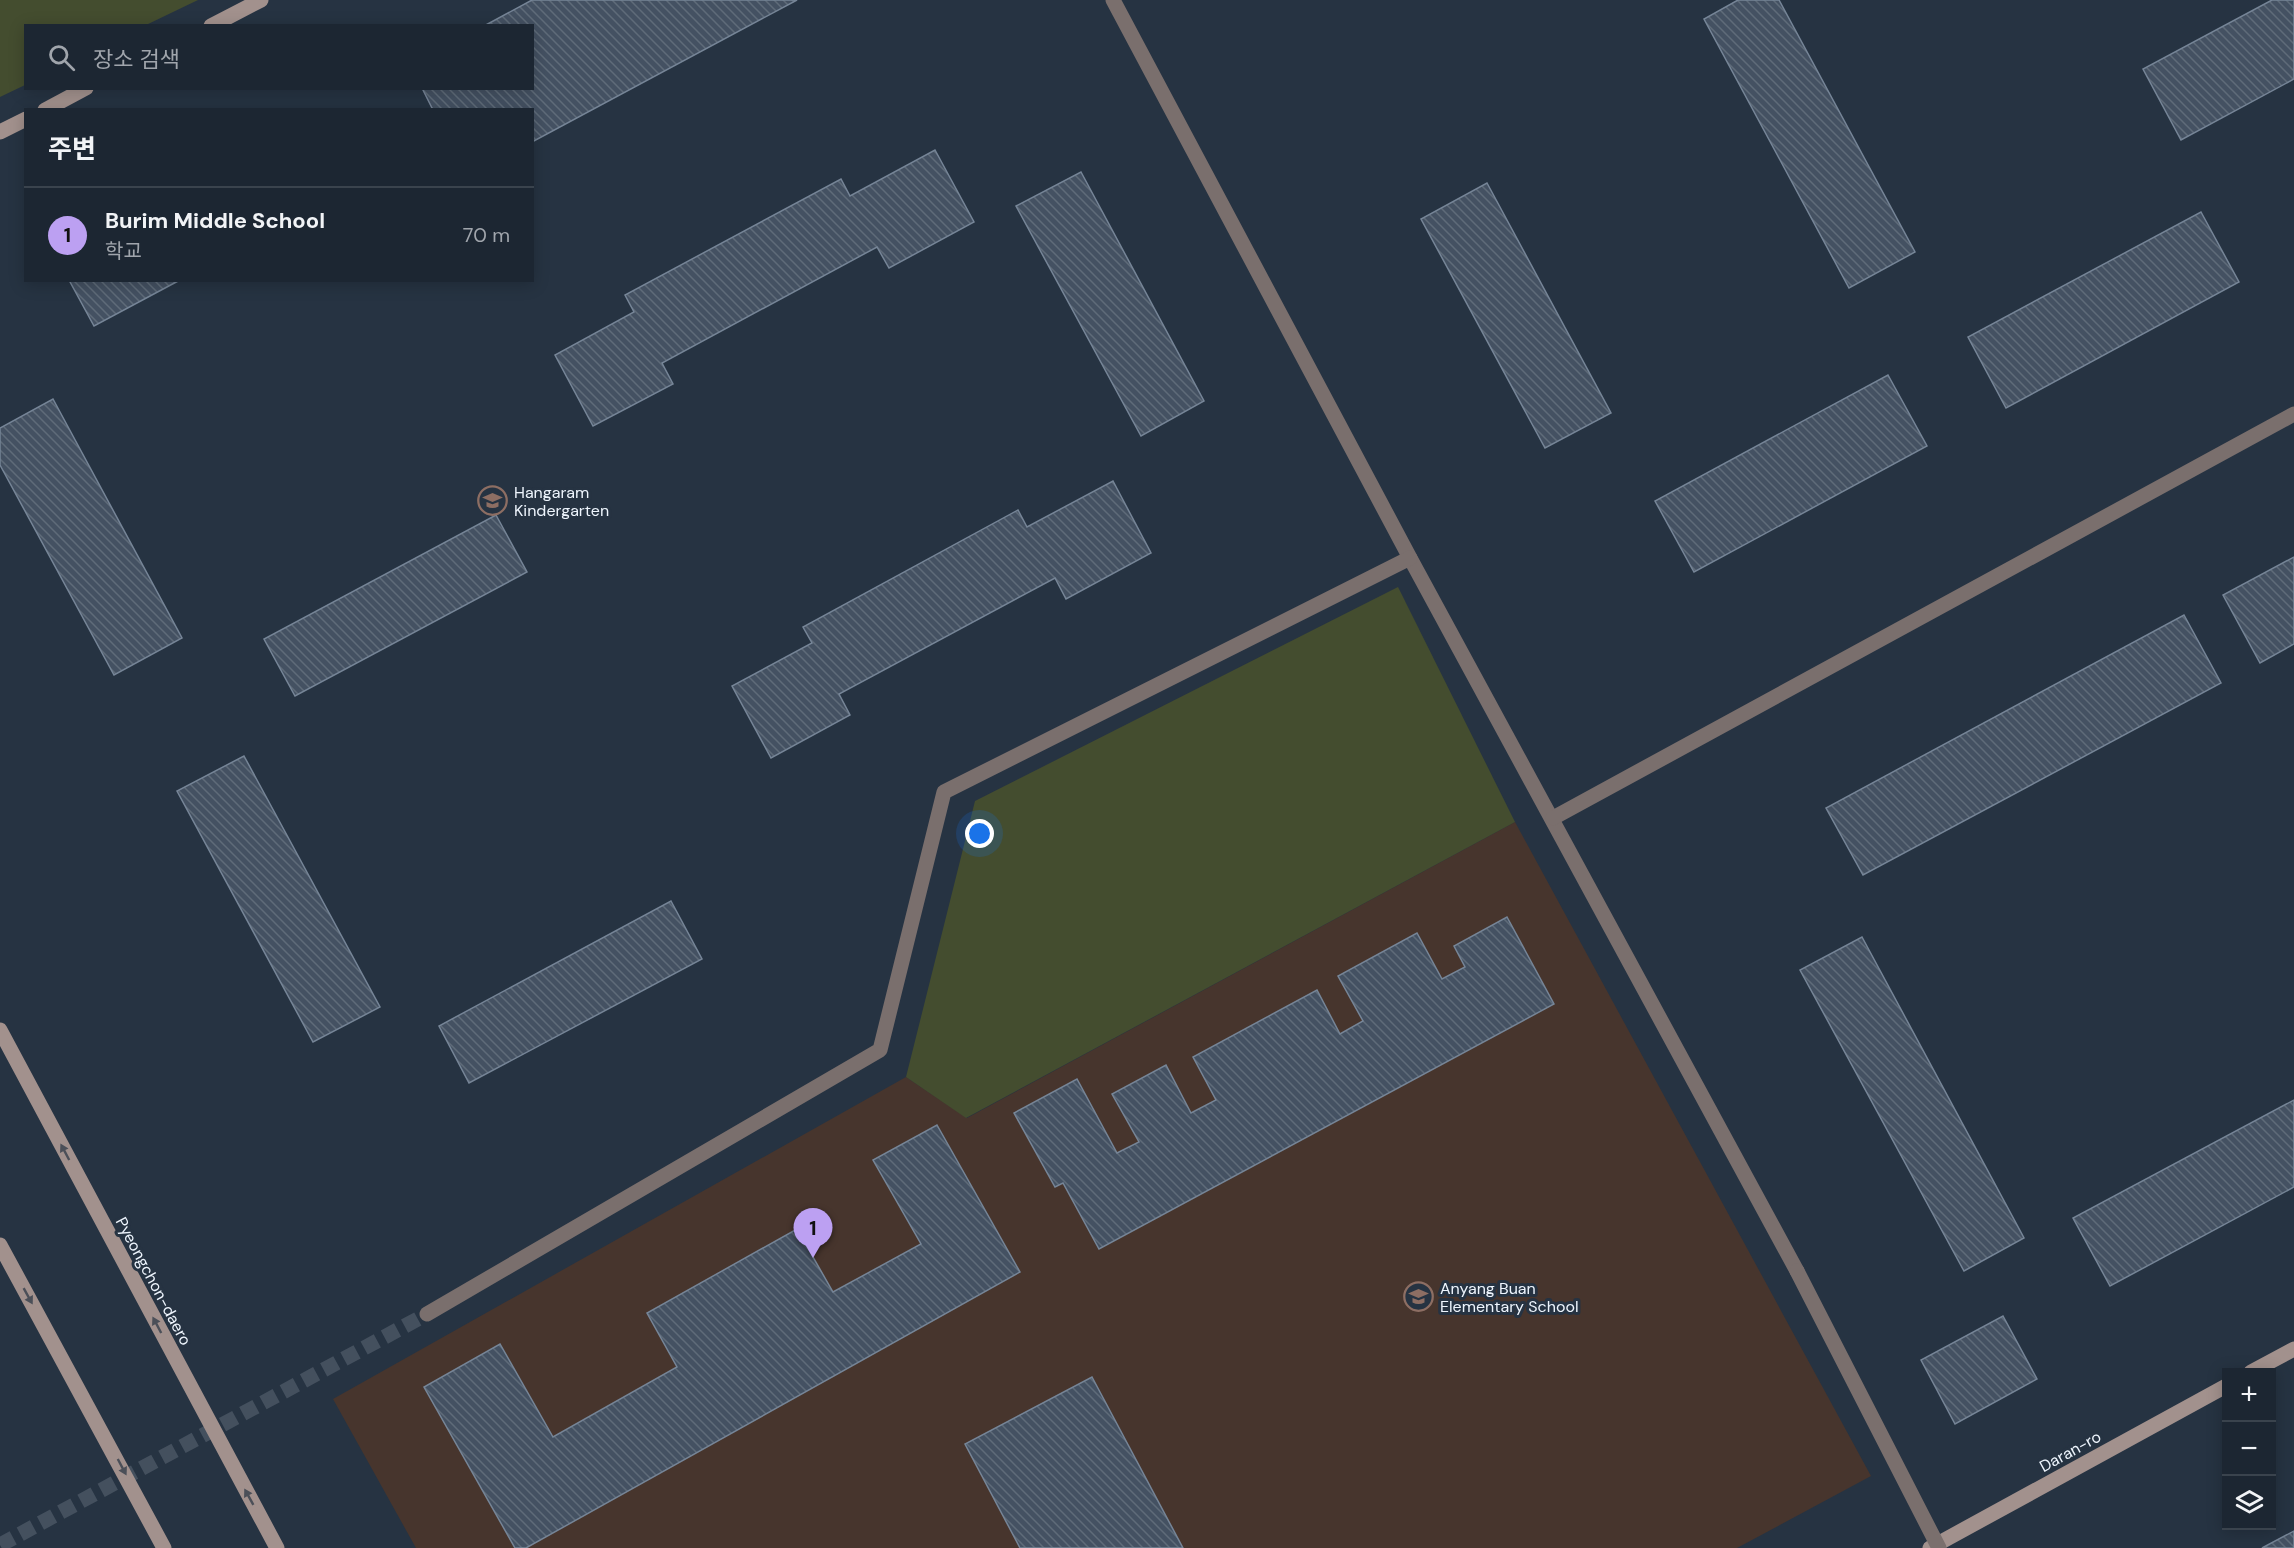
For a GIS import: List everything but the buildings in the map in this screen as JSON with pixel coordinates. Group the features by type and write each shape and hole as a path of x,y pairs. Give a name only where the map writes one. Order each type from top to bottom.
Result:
{"street":[{"path":"215,24 261,0"},
{"path":"1113,0 1410,558 1797,1271 1939,1548"},
{"path":"49,108 82,90"},
{"path":"0,132 24,120"},
{"path":"1553,818 2294,414"},
{"path":"427,1314 879,1050 944,792 1410,558"},
{"name":"Pyeongchon-daero","path":"0,1030 277,1548"},
{"path":"0,1245 164,1548"},
{"path":"2258,1368 2294,1349"},
{"name":"Daran-ro","path":"1930,1548 2222,1388"}],"shaded area":[{"name":"Anyang Buan Elementary School","path":"1515,822 1871,1476 1737,1548 416,1548 333,1399 906,1077 967,1118"}],"green space":[{"path":"0,0 198,0 148,24 24,24 24,85 0,97"},
{"path":"1398,587 1515,822 966,1118 906,1077 975,801"}],"tunnel":[{"path":"0,1545 427,1314"}],"place":[{"name":"Hangaram Kindergarten","path":"493,501"},
{"name":"Burim Middle School","path":"813,1258"},
{"name":"Anyang Buan Elementary School","path":"1419,1297"}]}
